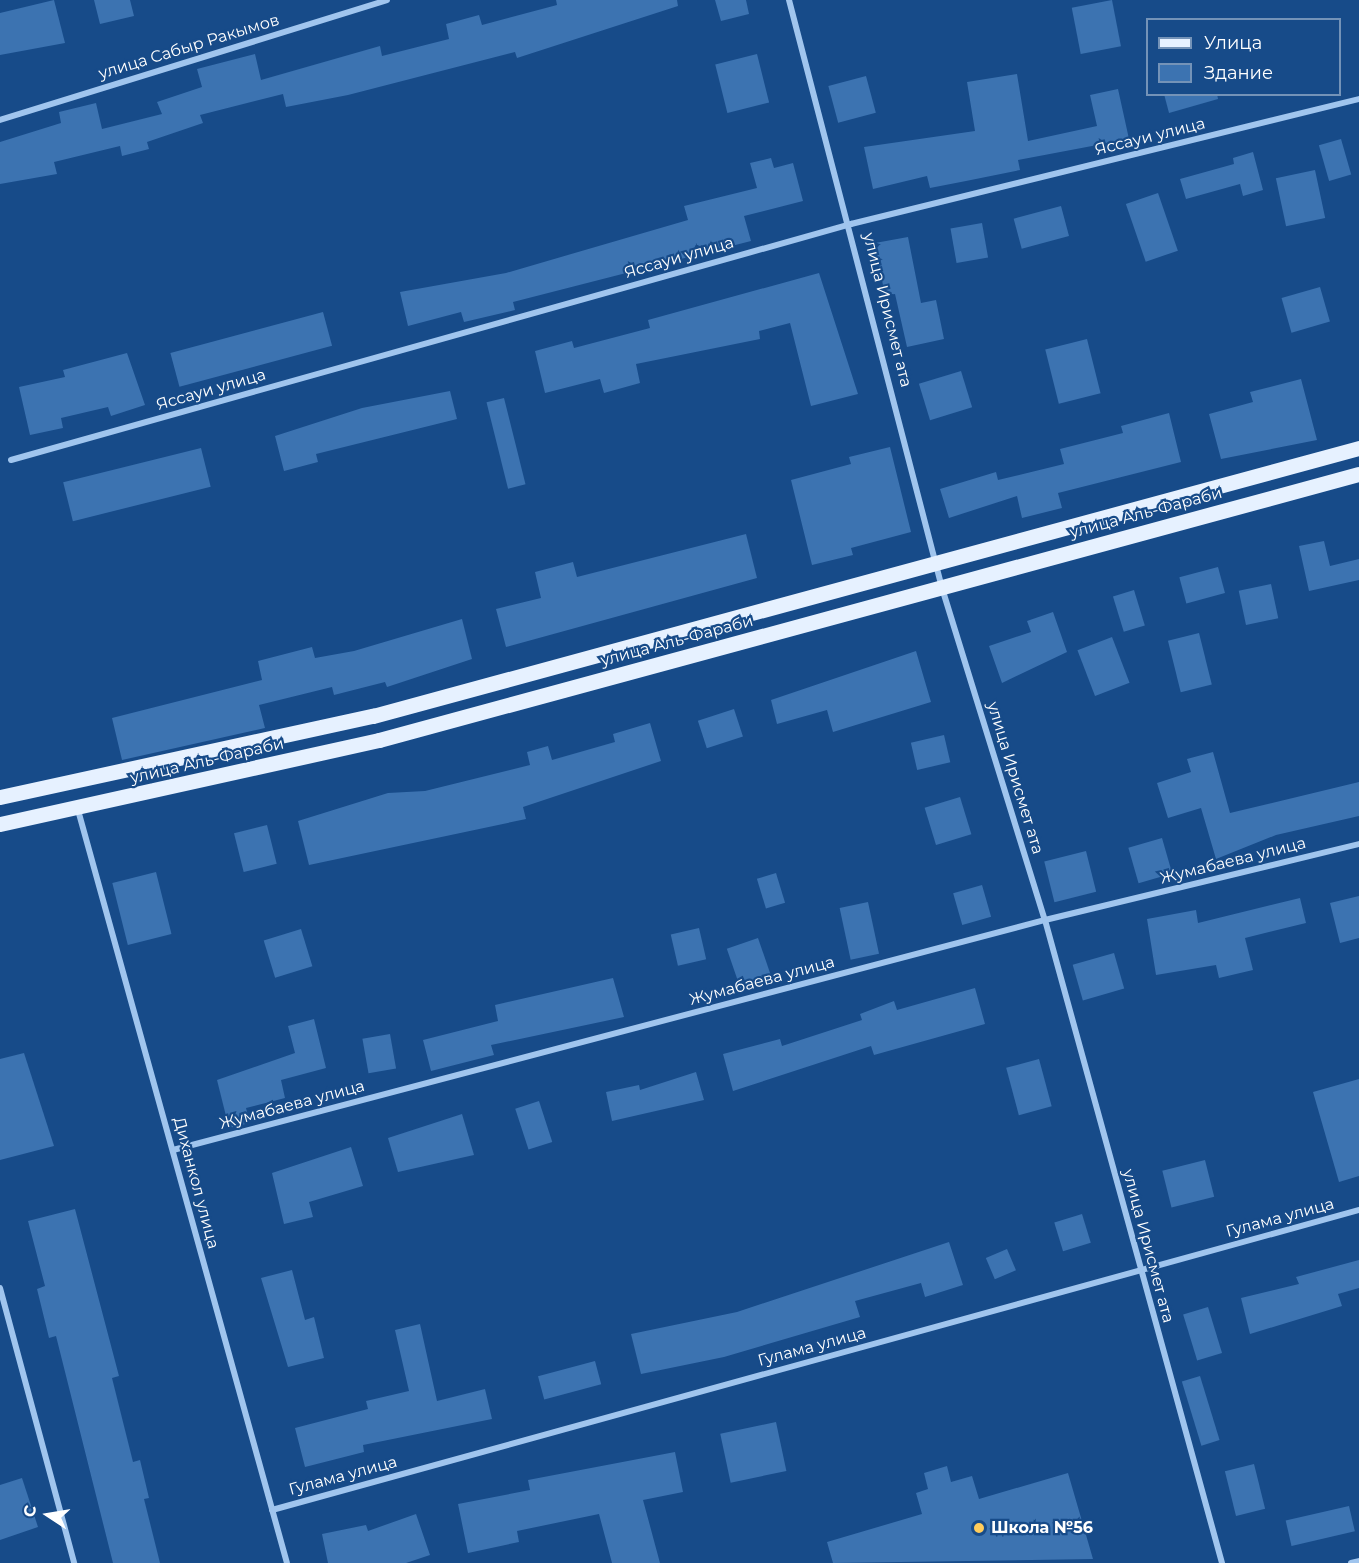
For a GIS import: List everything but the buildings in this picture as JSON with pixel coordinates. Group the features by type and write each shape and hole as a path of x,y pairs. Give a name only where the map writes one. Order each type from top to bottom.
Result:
{"main road":[{"name":"улица Аль-Фараби","path":"0,797 373,716 1359,448"},
{"name":"улица Аль-Фараби","path":"0,824 78,810 379,740 1359,474"}],"street":[{"name":"улица Сабыр Ракымов","path":"0,120 387,0"},
{"name":"улица Ирисмет ата","path":"789,0 851,224 942,588 1045,920 1222,1563"},
{"name":"Яссауи улица","path":"11,460 851,224 1359,99"},
{"name":"Диханкол улица","path":"78,810 286,1563"},
{"name":"Жумабаева улица","path":"173,1150 1045,920 1359,844"},
{"name":"Гулама улица","path":"272,1510 1359,1210"},
{"path":"0,1288 74,1563"},
{"path":"1351,1563 1359,1561"}],"place":[{"name":"Школа №56","path":"979,1528"}]}
